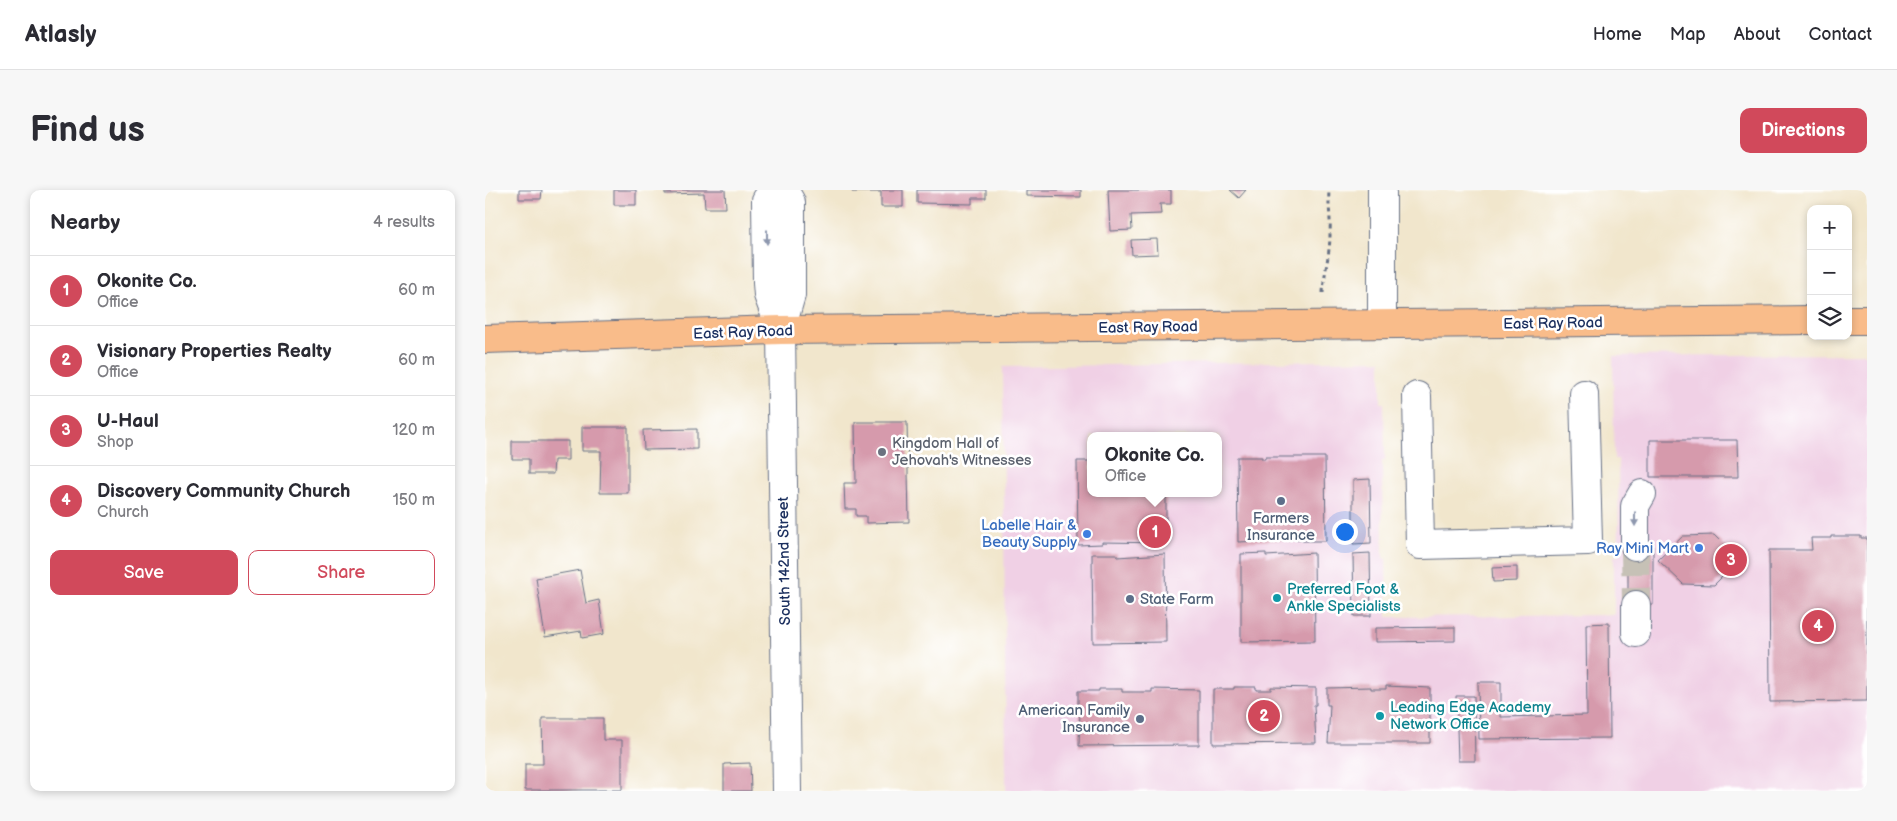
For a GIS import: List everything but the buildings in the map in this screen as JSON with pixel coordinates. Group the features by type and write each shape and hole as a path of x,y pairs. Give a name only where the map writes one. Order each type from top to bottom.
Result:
{"main road":[{"name":"East Ray Road","path":"485,339 781,330 1807,320"},
{"path":"1852,320 1867,320"}],"street":[{"path":"773,190 766,200 767,283 768,295 781,330"},
{"path":"781,330 791,295 791,202 784,190"},
{"path":"1382,190 1382,324"},
{"name":"South 142nd Street","path":"781,330 787,791"},
{"path":"1417,396 1420,545 1588,541 1585,394"},
{"path":"1635,546 1635,506 1642,494"},
{"path":"1636,605 1636,633"}],"path":[{"path":"1323,293 1323,277 1328,261 1331,234 1329,190"}],"shaded area":[{"path":"1867,354 1867,791 1006,791 1003,367 1381,360 1381,403 1384,403 1385,460 1382,461 1383,558 1386,559 1387,617 1614,615 1614,556 1619,556 1618,459 1614,459 1613,356"}],"tunnel":[{"path":"1635,546 1636,605"}],"place":[{"name":"Kingdom Hall of Jehovah's Witnesses","path":"882,452"},
{"name":"Farmers Insurance","path":"1281,501"},
{"name":"Okonite Co.","path":"1155,532"},
{"name":"Labelle Hair & Beauty Supply","path":"1087,534"},
{"name":"Ray Mini Mart","path":"1699,548"},
{"name":"U-Haul","path":"1731,560"},
{"name":"Preferred Foot & Ankle Specialists","path":"1277,598"},
{"name":"State Farm","path":"1130,599"},
{"name":"Discovery Community Church","path":"1818,626"},
{"name":"Visionary Properties Realty","path":"1264,716"},
{"name":"Leading Edge Academy Network Office","path":"1380,716"},
{"name":"American Family Insurance","path":"1140,719"}]}
